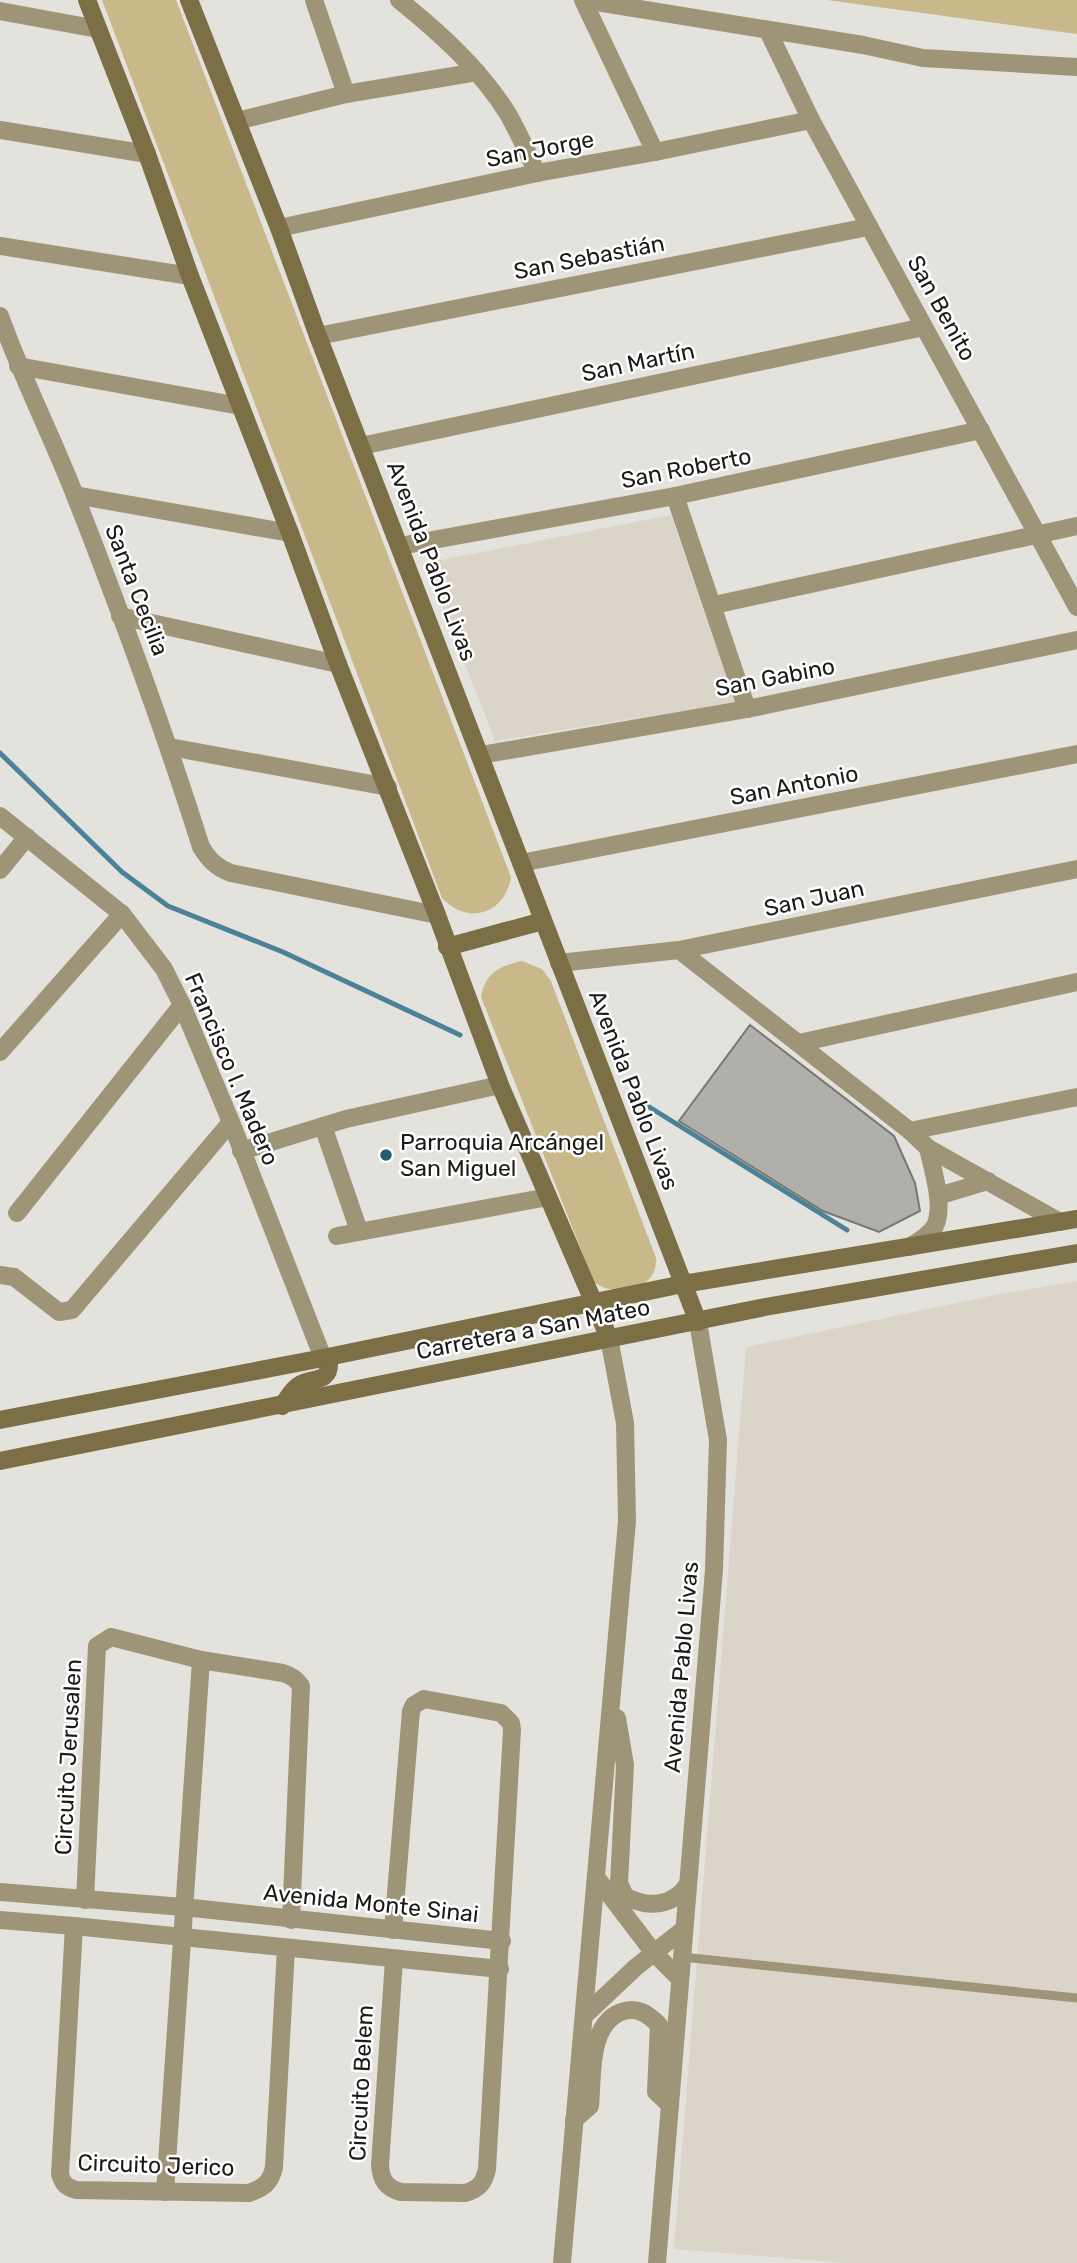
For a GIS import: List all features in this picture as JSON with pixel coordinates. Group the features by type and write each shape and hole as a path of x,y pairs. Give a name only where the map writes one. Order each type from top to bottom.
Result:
{"street":[{"path":"87,0 500,1085 609,1338 625,1423 627,1521 562,2255"},
{"name":"Avenida Pablo Livas","path":"189,0 698,1322 718,1440 714,1570 657,2260"},
{"path":"314,0 346,94"},
{"path":"399,0 426,22 477,72 508,115 537,173"},
{"path":"583,0 863,45 923,58 1077,67"},
{"path":"583,0 655,152"},
{"path":"0,11 98,29"},
{"name":"San Benito","path":"768,31 811,121 1077,607"},
{"path":"237,121 346,94 477,72"},
{"name":"San Jorge","path":"279,228 537,173 811,121"},
{"path":"0,130 147,154"},
{"name":"San Sebastián","path":"318,336 868,227"},
{"path":"0,246 190,276"},
{"name":"Santa Cecilia","path":"0,316 18,366 75,495 170,747 201,848 216,865 231,873 437,915"},
{"name":"San Martín","path":"361,446 924,327"},
{"path":"18,366 240,407"},
{"name":"San Roberto","path":"400,546 675,496 981,430"},
{"path":"75,495 290,533"},
{"path":"675,496 747,709"},
{"path":"714,605 1077,526"},
{"path":"120,616 338,664"},
{"name":"San Gabino","path":"481,755 747,709 1077,640"},
{"path":"170,747 388,787"},
{"name":"San Antonio","path":"521,863 1077,754"},
{"name":"Francisco I. Madero","path":"0,816 122,914 164,969 183,1005 231,1122 323,1358"},
{"path":"0,870 27,838"},
{"name":"San Juan","path":"559,963 679,950 1077,869"},
{"path":"0,1052 122,914"},
{"path":"447,947 543,920"},
{"path":"679,950 910,1131 928,1148 1068,1221"},
{"path":"799,1044 1077,982"},
{"path":"17,1213 183,1005"},
{"path":"241,1151 323,1126 500,1085"},
{"path":"910,1131 1077,1097"},
{"path":"0,1275 15,1277 59,1312 72,1310 231,1122"},
{"path":"323,1126 359,1231"},
{"path":"909,1247 926,1237 936,1224 938,1196 928,1148"},
{"path":"938,1196 988,1181"},
{"path":"337,1236 548,1197"},
{"name":"Carretera a San Mateo","path":"0,1420 323,1358 683,1284 1068,1221"},
{"name":"Carretera a San Mateo","path":"0,1461 765,1307 1077,1253"},
{"path":"282,1406 299,1385 326,1376 330,1370 329,1363 323,1358"},
{"name":"Circuito Jerusalen","path":"85,1900 97,1646 111,1637 201,1660 284,1673 293,1676 301,1686 291,1920"},
{"path":"165,2192 201,1660"},
{"path":"613,1690 625,1765 619,1883 625,1896 645,1903 670,1901 680,1896 688,1884"},
{"path":"393,1930 411,1711 414,1705 424,1699 501,1713 510,1723 502,1941"},
{"path":"596,1877 654,1954 680,1979"},
{"name":"Avenida Monte Sinai","path":"0,1892 502,1941 500,1969"},
{"path":"0,1920 500,1969"},
{"name":"Circuito Jerico","path":"74,1926 60,2174 62,2182 76,2190 249,2193 260,2189 272,2177 286,1949"},
{"path":"584,2016 684,1929"},
{"name":"Circuito Belem","path":"394,1960 380,2165 385,2184 391,2190 401,2192 465,2193 481,2185 485,2179 500,1969"},
{"path":"574,2120 590,2106 597,2036 603,2024 612,2016 625,2011 643,2011 659,2025 656,2092 670,2105"}],"lane":[{"path":"682,1956 1077,1998"}],"shaded area":[{"path":"102,0 176,0 511,877 501,900 484,912 463,912 442,898"},
{"path":"827,0 1077,0 1077,34"},
{"path":"671,515 735,702 495,741 426,563"},
{"path":"522,961 542,969 551,981 656,1258 655,1269 650,1278 633,1288 612,1290 594,1282 481,997 486,982 494,972 506,965"},
{"path":"1077,1281 1077,2263 845,2263 674,2249 746,1347 995,1295"}],"building":[{"path":"750,1025 894,1136 915,1183 920,1211 879,1232 823,1211 679,1121"}],"waterway":[{"path":"0,753 122,872 168,906 283,952 460,1035"},
{"path":"638,1100 847,1230"}],"place":[{"name":"Parroquia Arcángel San Miguel","path":"386,1155"}]}
